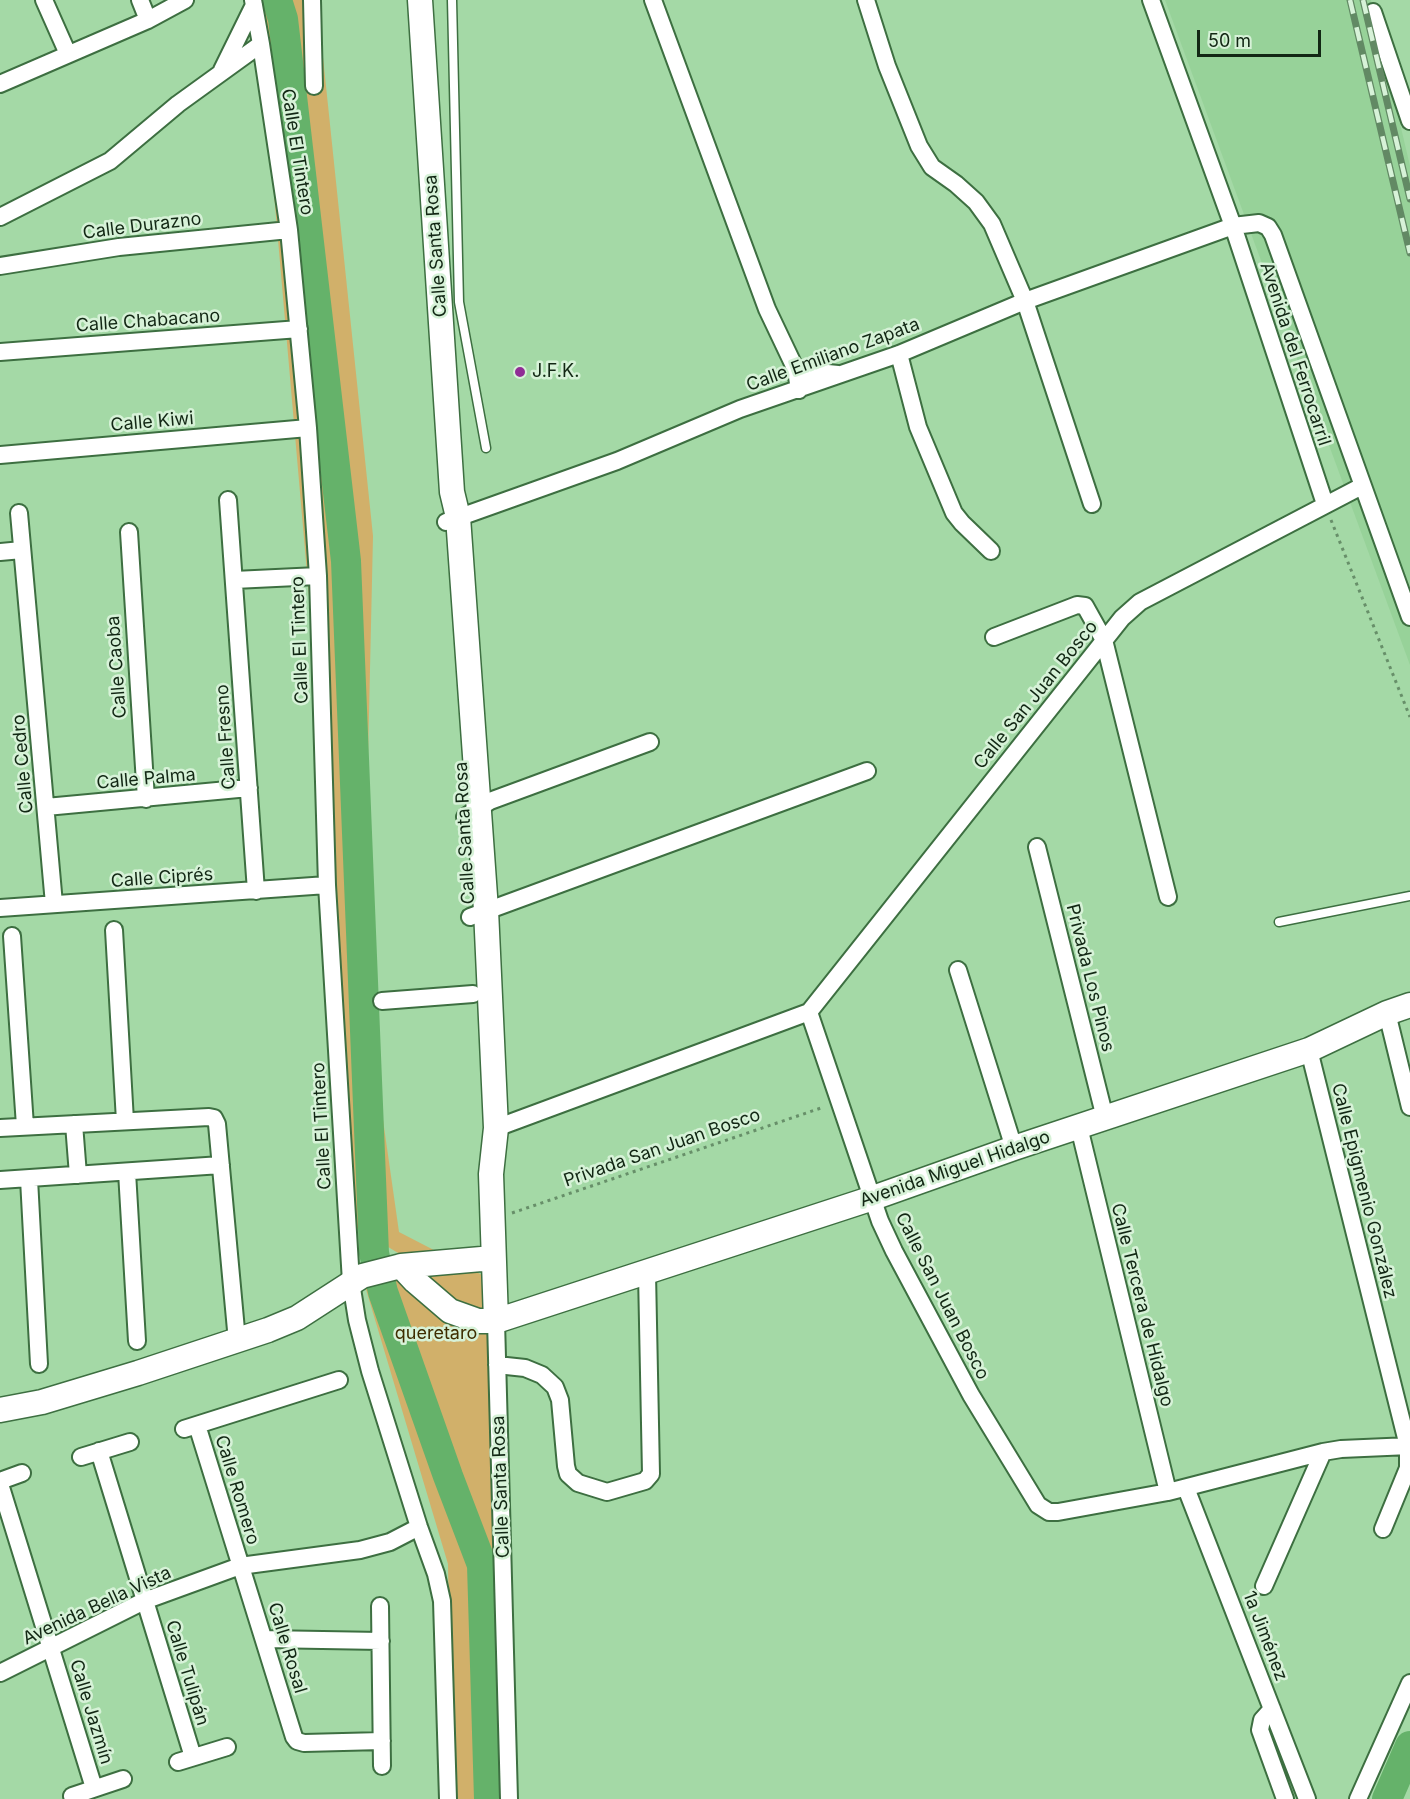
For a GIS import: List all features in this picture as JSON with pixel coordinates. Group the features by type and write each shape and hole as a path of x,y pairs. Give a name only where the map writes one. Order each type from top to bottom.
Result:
{"street":[{"path":"44,0 68,54"},
{"path":"140,0 148,20"},
{"path":"0,84 148,20 185,0"},
{"path":"312,0 314,86"},
{"name":"Calle Santa Rosa","path":"420,0 483,1021 496,1128 491,1174 509,1799"},
{"path":"653,0 767,309 796,370 799,390"},
{"path":"866,0 887,66 919,146 932,167 957,184 976,202 992,224 1025,301 1092,504"},
{"name":"Avenida del Ferrocarril","path":"1151,0 1233,226 1325,504"},
{"path":"222,71 254,2"},
{"name":"Calle El Tintero","path":"254,2 289,230 308,428 318,576 327,885 356,1279 357,1320 370,1371 436,1574 442,1601 448,1799"},
{"path":"1373,12 1410,121"},
{"path":"0,217 110,160 178,104 261,44"},
{"name":"Calle Emiliano Zapata","path":"452,519 616,461 740,409 899,354 1025,301 1233,226 1259,223 1268,227 1273,235 1410,617"},
{"name":"Calle Durazno","path":"0,266 118,247 289,230"},
{"name":"Calle Chabacano","path":"0,352 299,329"},
{"path":"899,354 918,427 954,513 991,551"},
{"path":"796,370 845,374"},
{"name":"Calle Kiwi","path":"0,455 308,428"},
{"name":"Calle San Juan Bosco","path":"1168,1492 1049,1512 1032,1498 971,1395 880,1221 809,1012 1122,618 1140,602 1362,486"},
{"name":"Calle Fresno","path":"228,500 256,891"},
{"name":"Calle Cedro","path":"19,513 54,904"},
{"name":"Calle Caoba","path":"129,532 146,799"},
{"path":"0,552 22,550"},
{"path":"234,580 318,576"},
{"path":"994,637 1081,604 1085,606 1104,640 1168,897"},
{"path":"471,812 490,801 650,742"},
{"path":"478,914 867,771"},
{"name":"Calle Palma","path":"46,807 249,788"},
{"name":"Privada Los Pinos","path":"1036,847 1105,1118"},
{"name":"Calle Ciprés","path":"0,908 327,885"},
{"name":"Calle Santa Rosa","path":"478,914 473,994 483,1021 480,1114 491,1174"},
{"path":"114,930 125,1121"},
{"path":"12,936 25,1126"},
{"path":"958,970 1014,1148"},
{"path":"382,1001 473,994"},
{"name":"Avenida Miguel Hidalgo","path":"496,1321 873,1198 1014,1148 1309,1050 1387,1012 1410,1005"},
{"path":"496,1128 809,1012"},
{"path":"1387,1012 1410,1107"},
{"name":"Calle Epigmenio González","path":"1309,1050 1409,1446 1408,1468 1383,1529"},
{"path":"0,1128 214,1118 218,1124 237,1341"},
{"path":"74,1124 78,1175"},
{"name":"Calle Tercera de Hidalgo","path":"1079,1127 1168,1492"},
{"path":"0,1180 221,1165"},
{"path":"127,1172 137,1341"},
{"path":"29,1179 39,1364"},
{"path":"0,1410 42,1402 237,1341 297,1318 320,1305 356,1279 396,1267 493,1258"},
{"path":"396,1267 450,1311 478,1321 496,1321"},
{"path":"497,1365 525,1368 542,1375 555,1387 559,1394 566,1466 568,1474 578,1483 607,1492 645,1481 651,1473 647,1273"},
{"name":"Calle Romero","path":"240,1566 190,1427 339,1380"},
{"path":"81,1457 130,1442"},
{"path":"1168,1492 1323,1452 1409,1446"},
{"name":"Calle Tulipán","path":"99,1451 144,1601 186,1760 227,1747"},
{"path":"1264,1586 1323,1452"},
{"path":"0,1482 22,1473"},
{"name":"Calle Jazmín","path":"0,1482 94,1788"},
{"name":"1a Jiménez","path":"1186,1488 1307,1799"},
{"name":"Avenida Bella Vista","path":"0,1673 144,1601 240,1566 360,1550 390,1542 419,1527"},
{"name":"Calle Rosal","path":"240,1566 297,1741 304,1743 381,1741"},
{"path":"380,1606 382,1766"},
{"path":"264,1639 381,1641"},
{"path":"1359,1799 1410,1683"},
{"path":"1272,1709 1262,1720 1260,1730 1285,1799"},
{"path":"72,1796 123,1779"}],"lane":[{"path":"452,0 459,302 486,448"},
{"path":"1279,922 1410,896"}],"path":[{"path":"1325,504 1410,717"},
{"name":"Privada San Juan Bosco","path":"492,1220 840,1101"}],"shaded area":[{"path":"1165,0 1371,0 1410,166 1410,665"}],"green space":[{"name":"queretaro","path":"244,0 317,0 373,536 363,980 399,1232 486,1277 509,1799 452,1799 448,1564 362,1276 436,1276 347,1222 323,757 261,44"}],"waterway":[{"path":"277,0 283,19 346,561 374,1253 383,1292 482,1565 489,1799"},
{"path":"1387,1799 1410,1746"}],"railway":[{"path":"1350,0 1410,253"},
{"path":"1363,0 1410,199"}],"place":[{"name":"J.F.K.","path":"520,372"}]}
